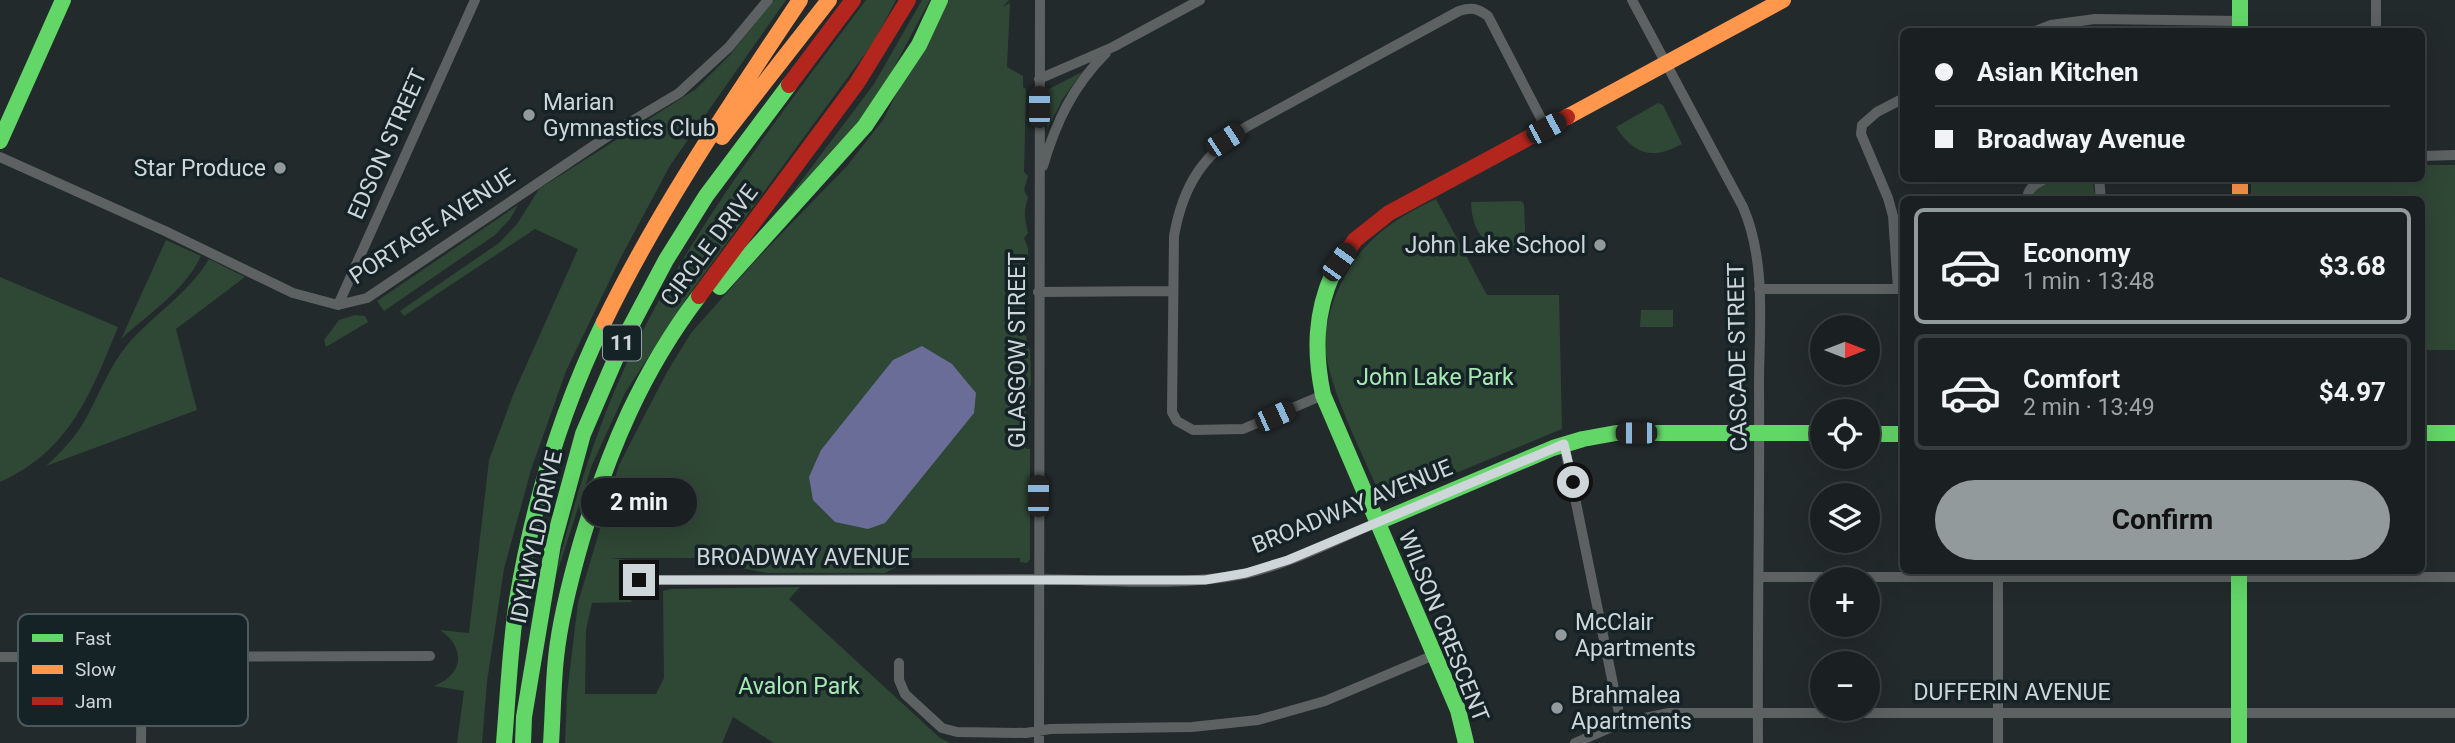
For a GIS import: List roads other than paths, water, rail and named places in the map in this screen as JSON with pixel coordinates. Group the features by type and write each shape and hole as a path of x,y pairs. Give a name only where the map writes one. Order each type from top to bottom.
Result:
{"main road":[{"path":"0,141 63,0"},
{"name":"CIRCLE DRIVE","path":"503,740 517,602 533,517 552,446 581,369 626,277 706,140 800,0"},
{"name":"11","path":"669,204 829,0"},
{"name":"IDYLWYLD DRIVE","path":"523,743 524,717 553,544 583,434 624,339 666,260 706,197 853,0"},
{"name":"CIRCLE DRIVE","path":"551,743 556,656 570,580 599,484 631,405 677,325 857,83 908,0"},
{"path":"654,369 665,360 724,281 865,126 919,45 940,0"},
{"name":"WILSON CRESCENT","path":"1466,743 1458,710 1323,395 1317,366 1316,341 1320,312 1328,285 1339,262 1353,243 1389,213 1781,0"},
{"path":"2239,26 2240,0"},
{"name":"BROADWAY AVENUE","path":"1378,522 1564,444 1616,433 1810,433"},
{"path":"2425,433 2455,433"},
{"path":"1880,434 1900,434"},
{"path":"2239,574 2239,743"},
{"path":"554,698 556,743"}],"street":[{"name":"EDSON STREET","path":"338,305 475,0"},
{"name":"PORTAGE AVENUE","path":"0,157 165,231 293,293 338,305 366,298 617,131 679,93 729,47 768,0"},
{"name":"GLASGOW STREET","path":"1039,738 1040,0"},
{"path":"1039,79 1113,47 1200,0"},
{"name":"CASCADE STREET","path":"1632,0 1743,207 1752,229 1759,289 1758,743"},
{"path":"2376,0 2376,28"},
{"path":"1323,395 1243,429 1193,430 1182,426 1172,412 1174,236 1178,213 1205,160 1225,140 1246,127 1459,11 1471,7 1488,16 1546,128"},
{"path":"2044,28 2083,20 2239,26"},
{"path":"1039,177 1054,128 1070,97 1087,72 1113,47"},
{"path":"1900,100 1877,112 1862,125 1861,134 1893,216 1900,280"},
{"path":"2425,156 2455,155"},
{"path":"2027,196 2032,187 2040,182"},
{"path":"1759,289 1900,289"},
{"path":"1038,292 1172,291"},
{"path":"1564,444 1621,723"},
{"name":"BROADWAY AVENUE","path":"639,580 1205,580 1246,573 1288,560 1378,522"},
{"path":"1998,574 1998,743"},
{"path":"1759,578 1998,574 2455,577"},
{"path":"900,663 899,680 905,694 942,728 957,733 1039,738 1050,729 1192,727 1258,720 1325,701 1434,655"},
{"path":"248,657 430,656"},
{"path":"0,657 18,657"},
{"name":"DUFFERIN AVENUE","path":"1575,743 1621,723 1669,713 2455,713"}],"water":[{"path":"922,346 952,364 976,393 974,413 885,523 868,529 835,522 813,500 809,477 821,450 893,360"}],"place":[{"name":"Marian Gymnastics Club","path":"529,115"},
{"name":"Star Produce","path":"280,168"},
{"name":"John Lake School","path":"1600,245"},
{"name":"McClair Apartments","path":"1561,635"},
{"name":"Brahmalea Apartments","path":"1557,708"}],"park label":[{"name":"John Lake Park","path":"1435,377"},
{"name":"Avalon Park","path":"799,686"}]}
